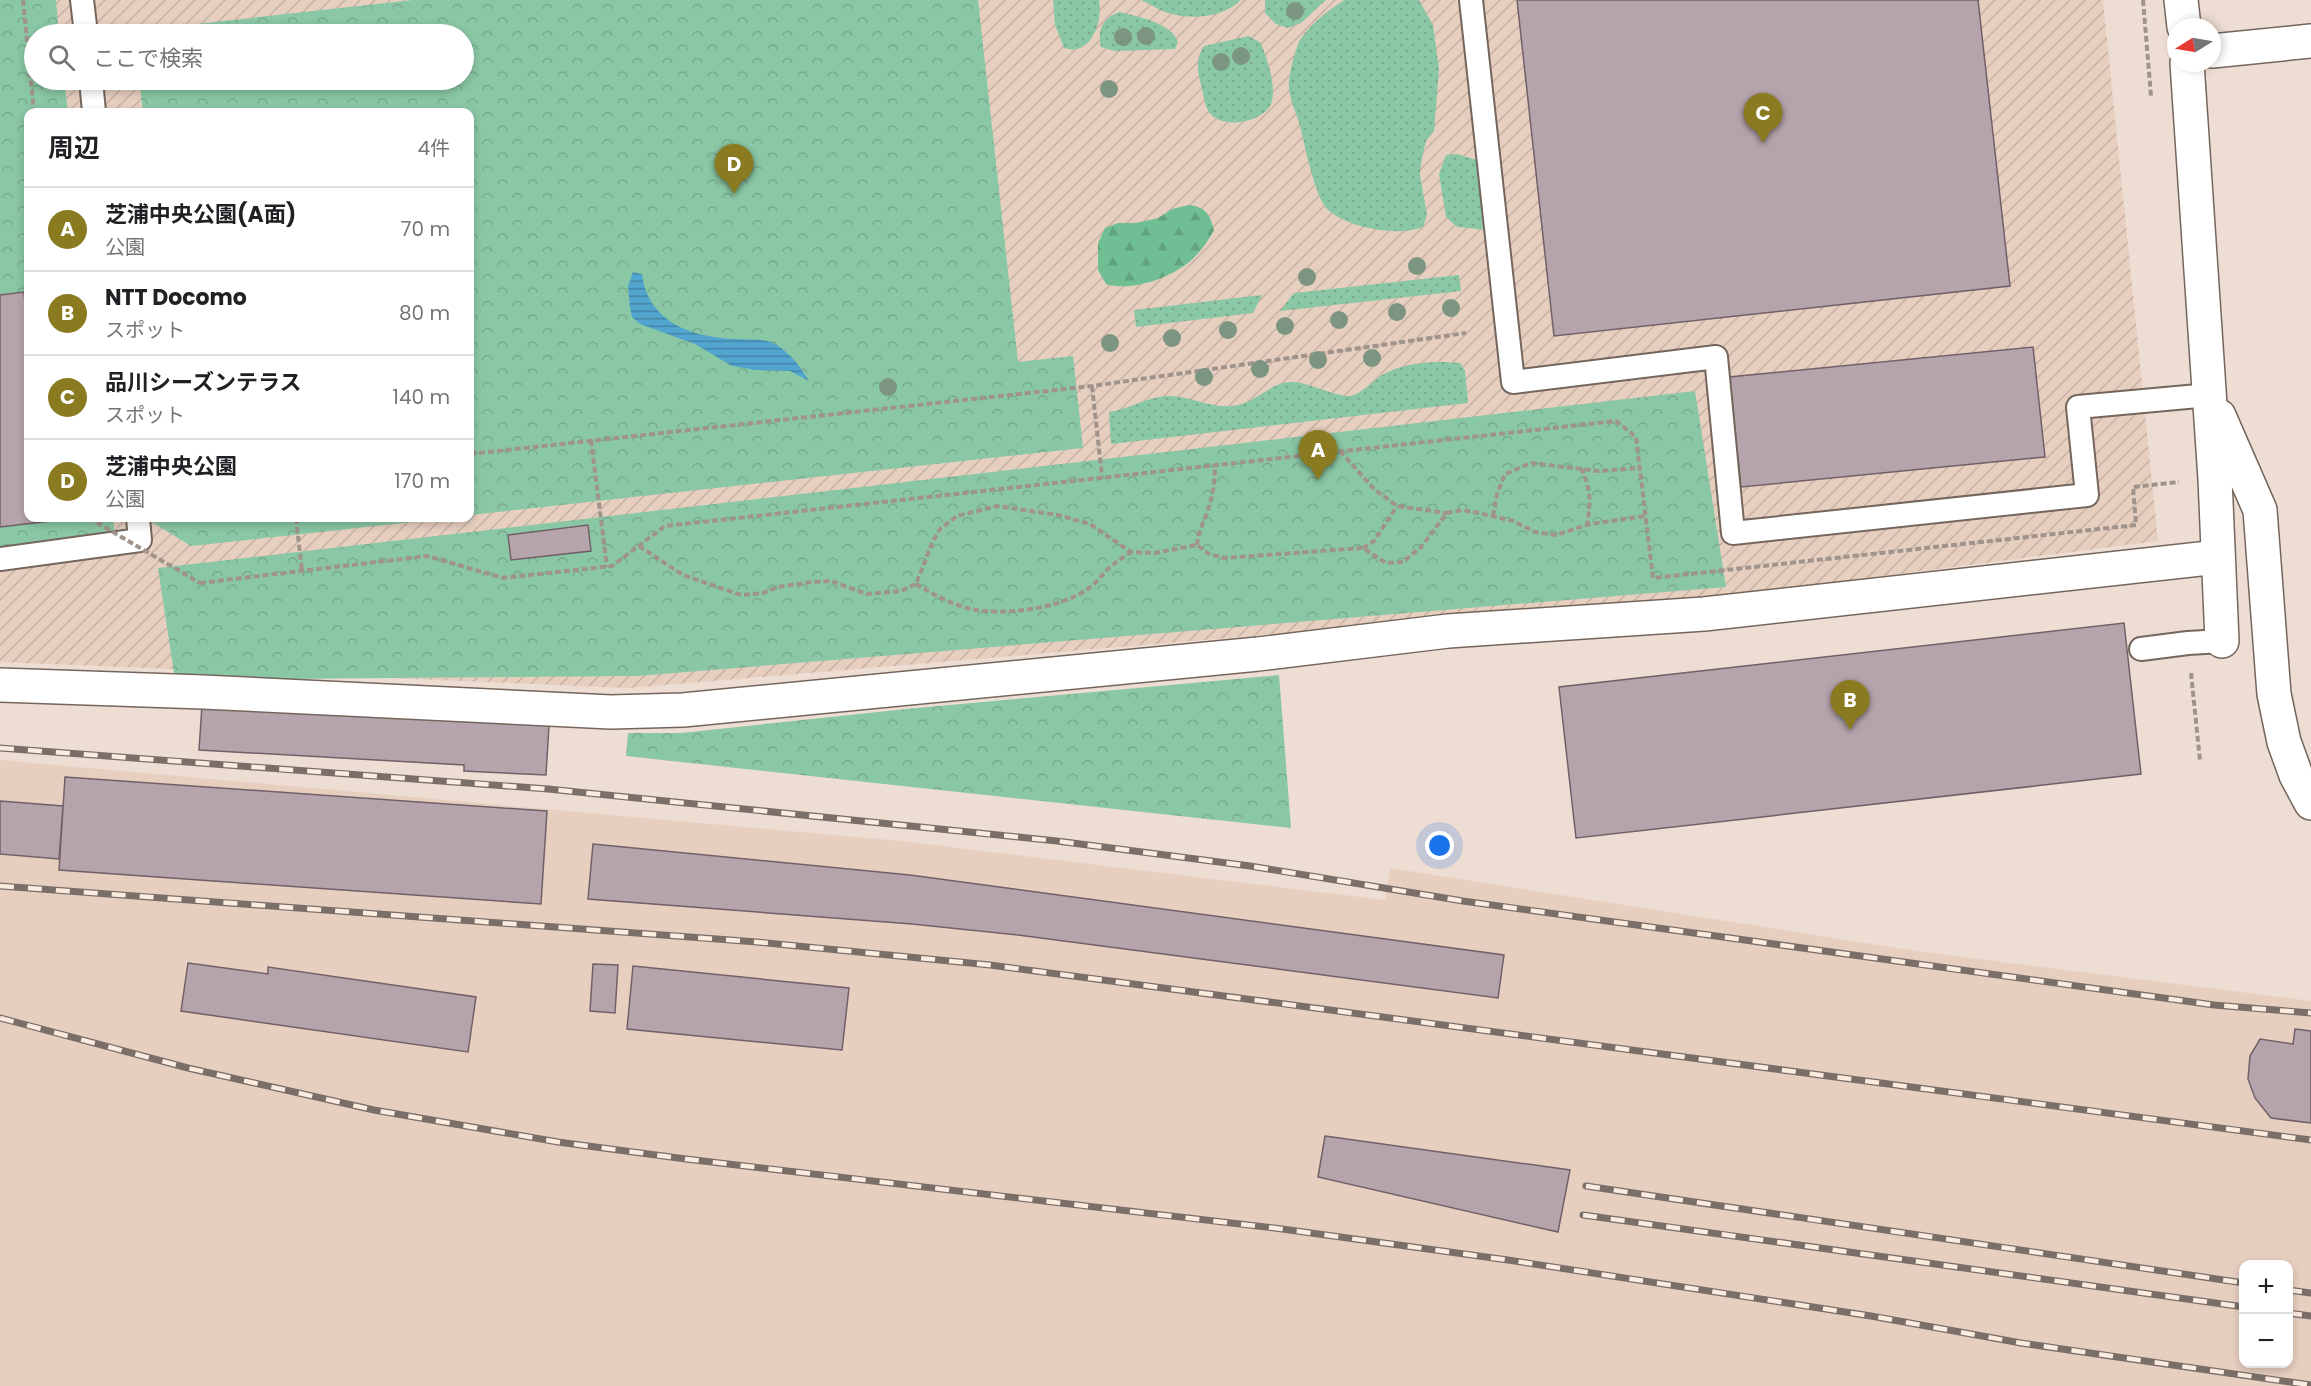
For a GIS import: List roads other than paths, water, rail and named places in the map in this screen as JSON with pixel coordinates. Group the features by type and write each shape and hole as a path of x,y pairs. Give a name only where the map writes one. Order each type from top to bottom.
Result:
{"street":[{"path":"2181,0 2183,18"},
{"path":"2221,50 2311,40"},
{"path":"2188,72 2209,395 2222,641"},
{"path":"2209,395 2260,510 2274,694 2284,742 2296,775 2311,803"},
{"path":"0,685 214,692 610,712 683,710 1258,654 1448,631 1704,614 2218,557"}],"lane":[{"path":"82,0 85,24"},
{"path":"1471,0 1513,382 1716,357 1733,533 2087,495 2078,406 2209,395"},
{"path":"92,90 94,108"},
{"path":"0,559 140,540 138,522"},
{"path":"2141,649 2222,641"}],"water":[{"path":"633,272 642,274 653,304 674,324 702,335 718,338 771,342 790,356 809,381 790,371 755,370 732,366 695,344 640,324 632,317 630,307 628,286"}],"railway":[{"path":"0,748 548,789 1057,841 1250,866 1463,901 2214,1005 2311,1013"},
{"path":"0,886 757,942 990,965 2311,1140"},
{"path":"0,1018 188,1068 374,1110 558,1142 1282,1229 1508,1260 1871,1316 2021,1343 2311,1385"},
{"path":"1586,1186 2239,1282"},
{"path":"1583,1215 2239,1306"},
{"path":"2293,1291 2311,1293"},
{"path":"2293,1314 2311,1316"}],"place":[{"name":"品川シーズンテラス","path":"1763,143"},
{"name":"芝浦中央公園","path":"734,194"},
{"name":"芝浦中央公園(A面)","path":"1318,480"},
{"name":"NTT Docomo","path":"1850,730"}]}
